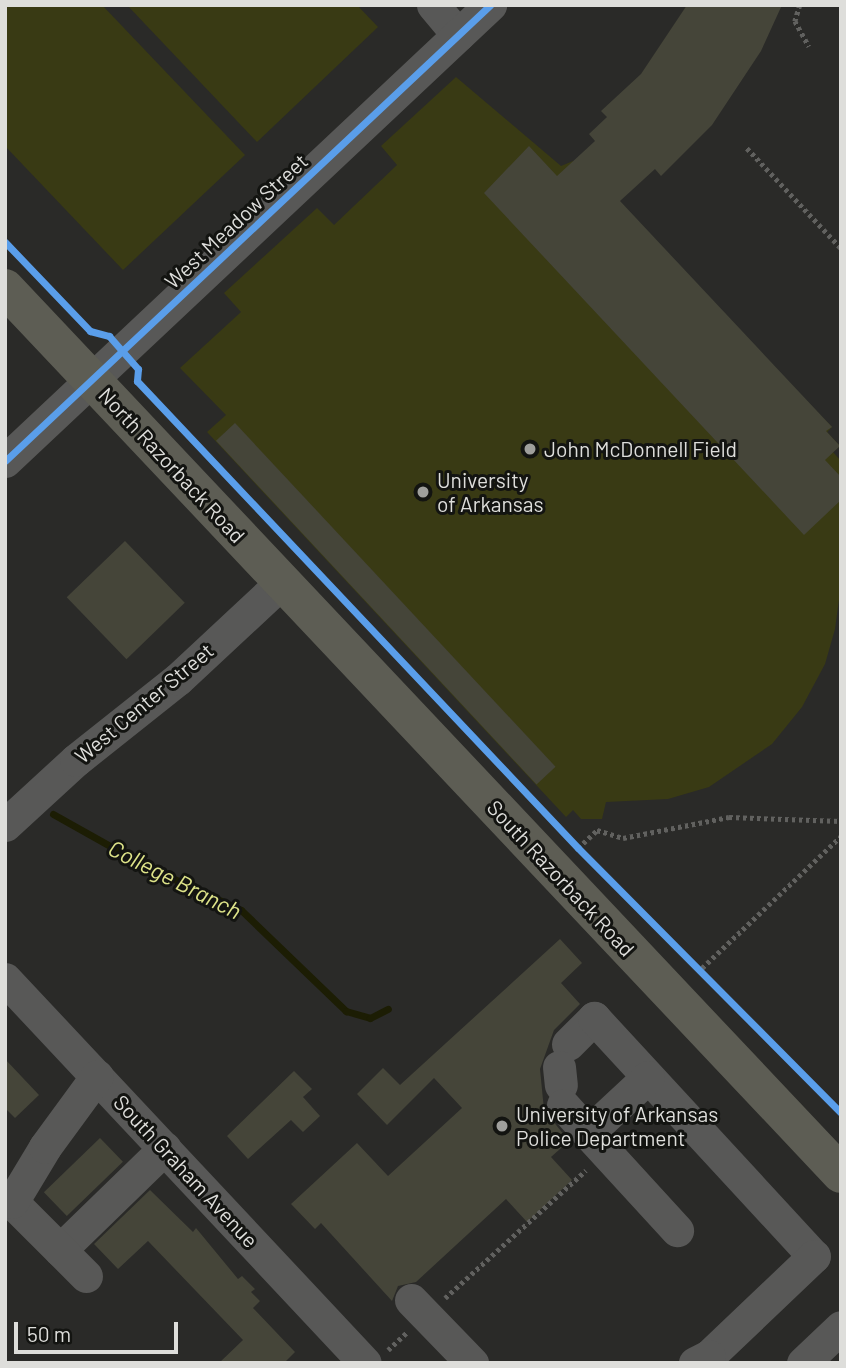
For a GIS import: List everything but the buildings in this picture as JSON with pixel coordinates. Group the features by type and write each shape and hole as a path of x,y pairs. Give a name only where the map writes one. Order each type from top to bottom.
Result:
{"main road":[{"name":"North Razorback Road","path":"5,288 282,582"},
{"name":"South Razorback Road","path":"282,582 841,1174"}],"street":[{"path":"433,5 458,35"},
{"name":"West Meadow Street","path":"5,461 490,5"},
{"name":"West Center Street","path":"5,825 76,761 178,679 282,582"},
{"name":"South Graham Avenue","path":"5,979 164,1148 374,1359"},
{"path":"677,1230 597,1142 563,1075 594,1018 814,1256 709,1356 695,1363"},
{"path":"86,1276 12,1202 45,1147 97,1076"},
{"path":"597,1142 648,1077"},
{"path":"60,1250 164,1148"},
{"path":"418,1308 472,1363"},
{"path":"803,1363 841,1328"}],"path":[{"path":"800,5 795,20 808,46"},
{"path":"747,148 841,248"},
{"path":"578,848 597,830 623,838 729,817 841,821"},
{"path":"702,968 841,836"},
{"path":"374,1359 418,1308 597,1142"}],"shaded area":[{"path":"5,5 102,5 245,155 123,270 5,146"},
{"path":"127,5 357,5 378,27 257,142"},
{"name":"John McDonnell Field","path":"456,77 561,166 573,161 832,427 827,432 840,446 833,452 841,461 841,585 835,629 825,664 802,707 772,744 709,787 668,799 606,802 602,819 581,819 573,810 566,817 207,432 226,415 180,368 241,312 224,293 317,208 334,225 397,165 381,146"}],"waterway":[{"name":"College Branch","path":"53,814 144,865 241,910 346,1011 370,1018 388,1009"}],"cycle path":[{"path":"5,461 490,5"},
{"path":"5,242 90,331 109,336 138,369 137,381 578,848 841,1113"}],"place":[{"name":"John McDonnell Field","path":"530,449"},
{"name":"University of Arkansas","path":"423,492"},
{"name":"University of Arkansas Police Department","path":"502,1126"}]}
